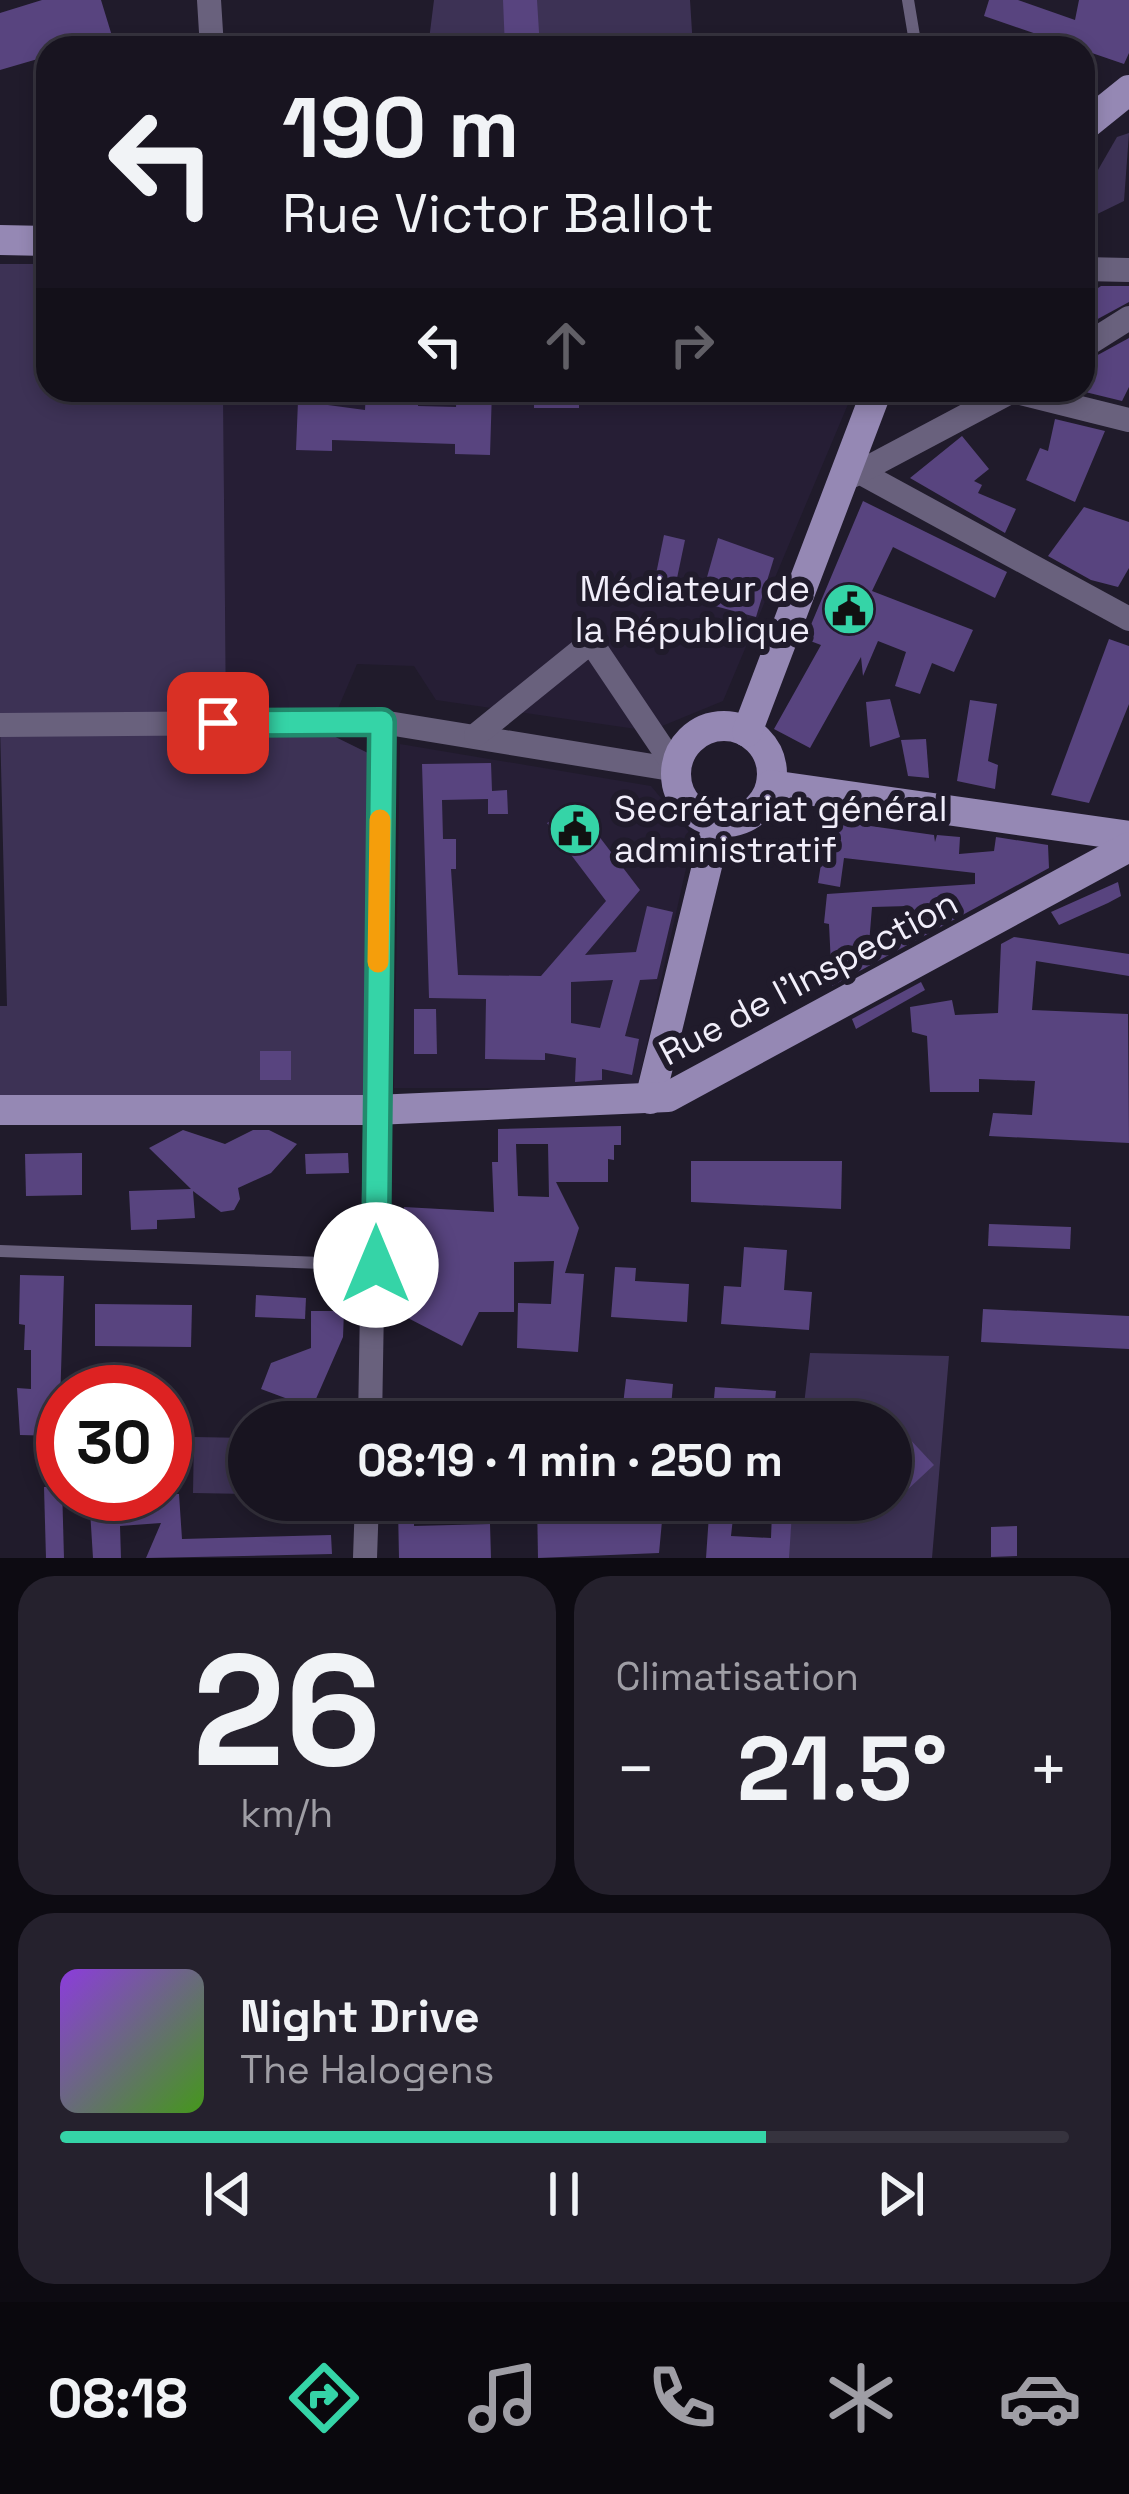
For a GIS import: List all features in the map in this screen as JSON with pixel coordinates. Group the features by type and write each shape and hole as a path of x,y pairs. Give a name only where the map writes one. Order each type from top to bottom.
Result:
{"street":[{"path":"209,0 211,36"},
{"path":"1095,117 1129,90"},
{"path":"0,240 36,241"},
{"path":"1095,269 1129,270"},
{"path":"1095,339 1129,318"},
{"path":"747,732 853,476 874,402"},
{"path":"853,476 991,402"},
{"path":"1059,402 1129,420"},
{"path":"853,476 1129,619"},
{"path":"476,735 591,642 676,770 689,807 718,821 751,814 771,785 767,755 747,732 724,727 701,732 684,748 676,770"},
{"path":"0,725 382,722 676,770"},
{"path":"371,1401 382,722"},
{"path":"771,785 1129,836"},
{"path":"650,1099 718,821"},
{"name":"Rue de l'Inspection","path":"0,1110 375,1110 650,1099 684,1091 1129,847"},
{"path":"365,1558 366,1521"}],"lane":[{"path":"908,0 914,36"},
{"path":"0,1251 376,1265"}],"shaded area":[{"path":"434,0 690,0 692,36 430,36"},
{"path":"1129,133 1124,201 1095,215 1095,175 1117,137"},
{"path":"0,264 36,264 36,402 223,402 226,714 0,715"},
{"path":"223,402 849,402 723,701 650,731 436,700 414,666 357,664 336,713 226,714"},
{"path":"305,722 368,753 375,1110 0,1109 0,1006 7,1006 0,725"},
{"path":"400,744 651,786 693,837 637,1088 394,1088"},
{"path":"810,1353 949,1356 932,1558 787,1558 791,1521 912,1521 912,1401 804,1401"},
{"path":"194,1437 228,1438 228,1494 193,1493"}],"building":[{"path":"42,0 101,0 112,36 36,36 36,60 0,70 0,13"},
{"path":"503,0 537,0 539,36 504,36"},
{"path":"989,0 1018,0 1075,20 1079,0 1129,0 1129,53 1124,64 1095,54 1095,36 1042,36 984,16"},
{"path":"1129,286 1129,302 1095,320 1095,290"},
{"path":"1129,338 1129,387 1122,401 1095,394 1095,356"},
{"path":"298,402 365,410 365,402 456,407 456,402 492,402 490,455 455,454 455,444 332,440 332,451 296,450"},
{"path":"534,402 579,402 579,408 534,408"},
{"path":"1055,419 1105,431 1075,502 1026,480 1040,448 1048,451"},
{"path":"962,436 989,469 974,481 982,485 978,493 1016,509 1005,533 910,478"},
{"path":"863,501 1007,572 995,598 893,547 872,591 973,630 954,672 932,663 920,694 895,686 906,652 878,641 863,676 861,657 810,748 774,729 821,645 805,639"},
{"path":"1084,507 1129,522 1129,568 1118,587 1091,580 1048,556"},
{"path":"664,535 685,540 676,583 655,579"},
{"path":"718,538 774,558 756,617 700,602"},
{"path":"1109,639 1129,646 1129,704 1089,803 1051,795"},
{"path":"890,699 900,737 870,747 866,702"},
{"path":"970,700 997,704 988,761 998,765 995,789 957,781"},
{"path":"926,739 929,778 908,776 901,740"},
{"path":"491,763 492,791 507,790 508,814 488,814 488,799 442,800 443,839 456,839 456,869 451,869 458,975 541,976 606,901 547,823 567,813 572,819 582,814 640,890 585,955 636,952 647,906 673,912 657,979 640,980 625,1036 639,1039 632,1075 602,1069 602,1080 575,1082 576,1058 545,1053 545,1060 485,1059 486,999 429,998 422,764","holes":["613,980 600,1028 571,1023 571,982"]},
{"path":"828,820 934,835 935,842 937,835 960,837 959,854 994,851 996,837 1048,845 1049,868 832,986 829,924 824,923 827,894 975,884 975,873 844,858 840,887 818,883","holes":["909,906 911,937 869,944 872,907"]},
{"path":"1118,882 1121,896 1059,925 1051,912"},
{"path":"1014,937 1129,954 1129,976 1036,961 1032,1010 1128,1014 1129,1143 989,1136 993,1113 1032,1115 1035,1081 979,1079 979,1092 930,1092 927,1036 912,1032 910,1007 952,1000 955,1015 998,1013 1001,944"},
{"path":"921,982 925,990 856,1029 852,1019"},
{"path":"414,1009 436,1009 437,1054 414,1054"},
{"path":"260,1051 291,1051 291,1080 260,1080"},
{"path":"621,1126 621,1145 614,1145 614,1160 608,1159 608,1182 556,1182 579,1228 565,1273 584,1274 578,1352 517,1348 518,1303 551,1304 554,1261 514,1262 514,1312 479,1312 462,1346 404,1316 425,1276 397,1276 396,1258 404,1258 404,1207 494,1212 492,1162 498,1162 498,1129","holes":["516,1144 548,1144 549,1197 518,1196"]},
{"path":"183,1130 225,1144 253,1130 269,1130 297,1144 271,1173 238,1188 240,1199 234,1210 221,1212 193,1191 195,1218 157,1220 157,1229 131,1230 129,1191 191,1189 149,1148"},
{"path":"82,1153 82,1195 26,1196 25,1154"},
{"path":"348,1153 349,1173 306,1174 305,1154"},
{"path":"691,1161 842,1161 841,1209 691,1202"},
{"path":"989,1224 1071,1227 1070,1249 988,1246"},
{"path":"744,1247 787,1250 784,1290 812,1292 809,1330 721,1324 724,1286 741,1287"},
{"path":"615,1267 636,1268 635,1281 689,1284 687,1322 611,1317"},
{"path":"20,1275 64,1276 61,1365 36,1365 36,1435 20,1435 17,1388 31,1389 31,1350 24,1350 25,1325 19,1324"},
{"path":"256,1295 306,1298 305,1319 255,1317"},
{"path":"95,1304 192,1305 191,1347 95,1346"},
{"path":"983,1309 1129,1316 1129,1349 981,1342"},
{"path":"311,1311 344,1311 343,1337 315,1401 293,1401 261,1389 271,1363 311,1348"},
{"path":"626,1379 673,1384 672,1401 623,1401"},
{"path":"715,1387 776,1391 775,1401 714,1401"},
{"path":"912,1441 934,1465 912,1485"},
{"path":"45,1521 63,1521 64,1558 46,1558"},
{"path":"91,1521 181,1521 182,1539 331,1535 332,1554 146,1558 161,1523 120,1526 121,1558 93,1558"},
{"path":"398,1521 414,1521 414,1526 490,1524 491,1558 399,1558"},
{"path":"537,1521 662,1521 659,1553 538,1558"},
{"path":"709,1521 733,1521 731,1536 771,1538 772,1521 791,1521 789,1558 706,1558"},
{"path":"1017,1526 1017,1556 991,1557 991,1527"}],"slow traffic":[{"path":"378,962 380,820"}],"place":[{"name":"Médiateur de la République","path":"849,609"},
{"name":"Secrétariat général administratif","path":"575,829"}],"route":[{"path":"218,723 382,722 376,1265"}]}
